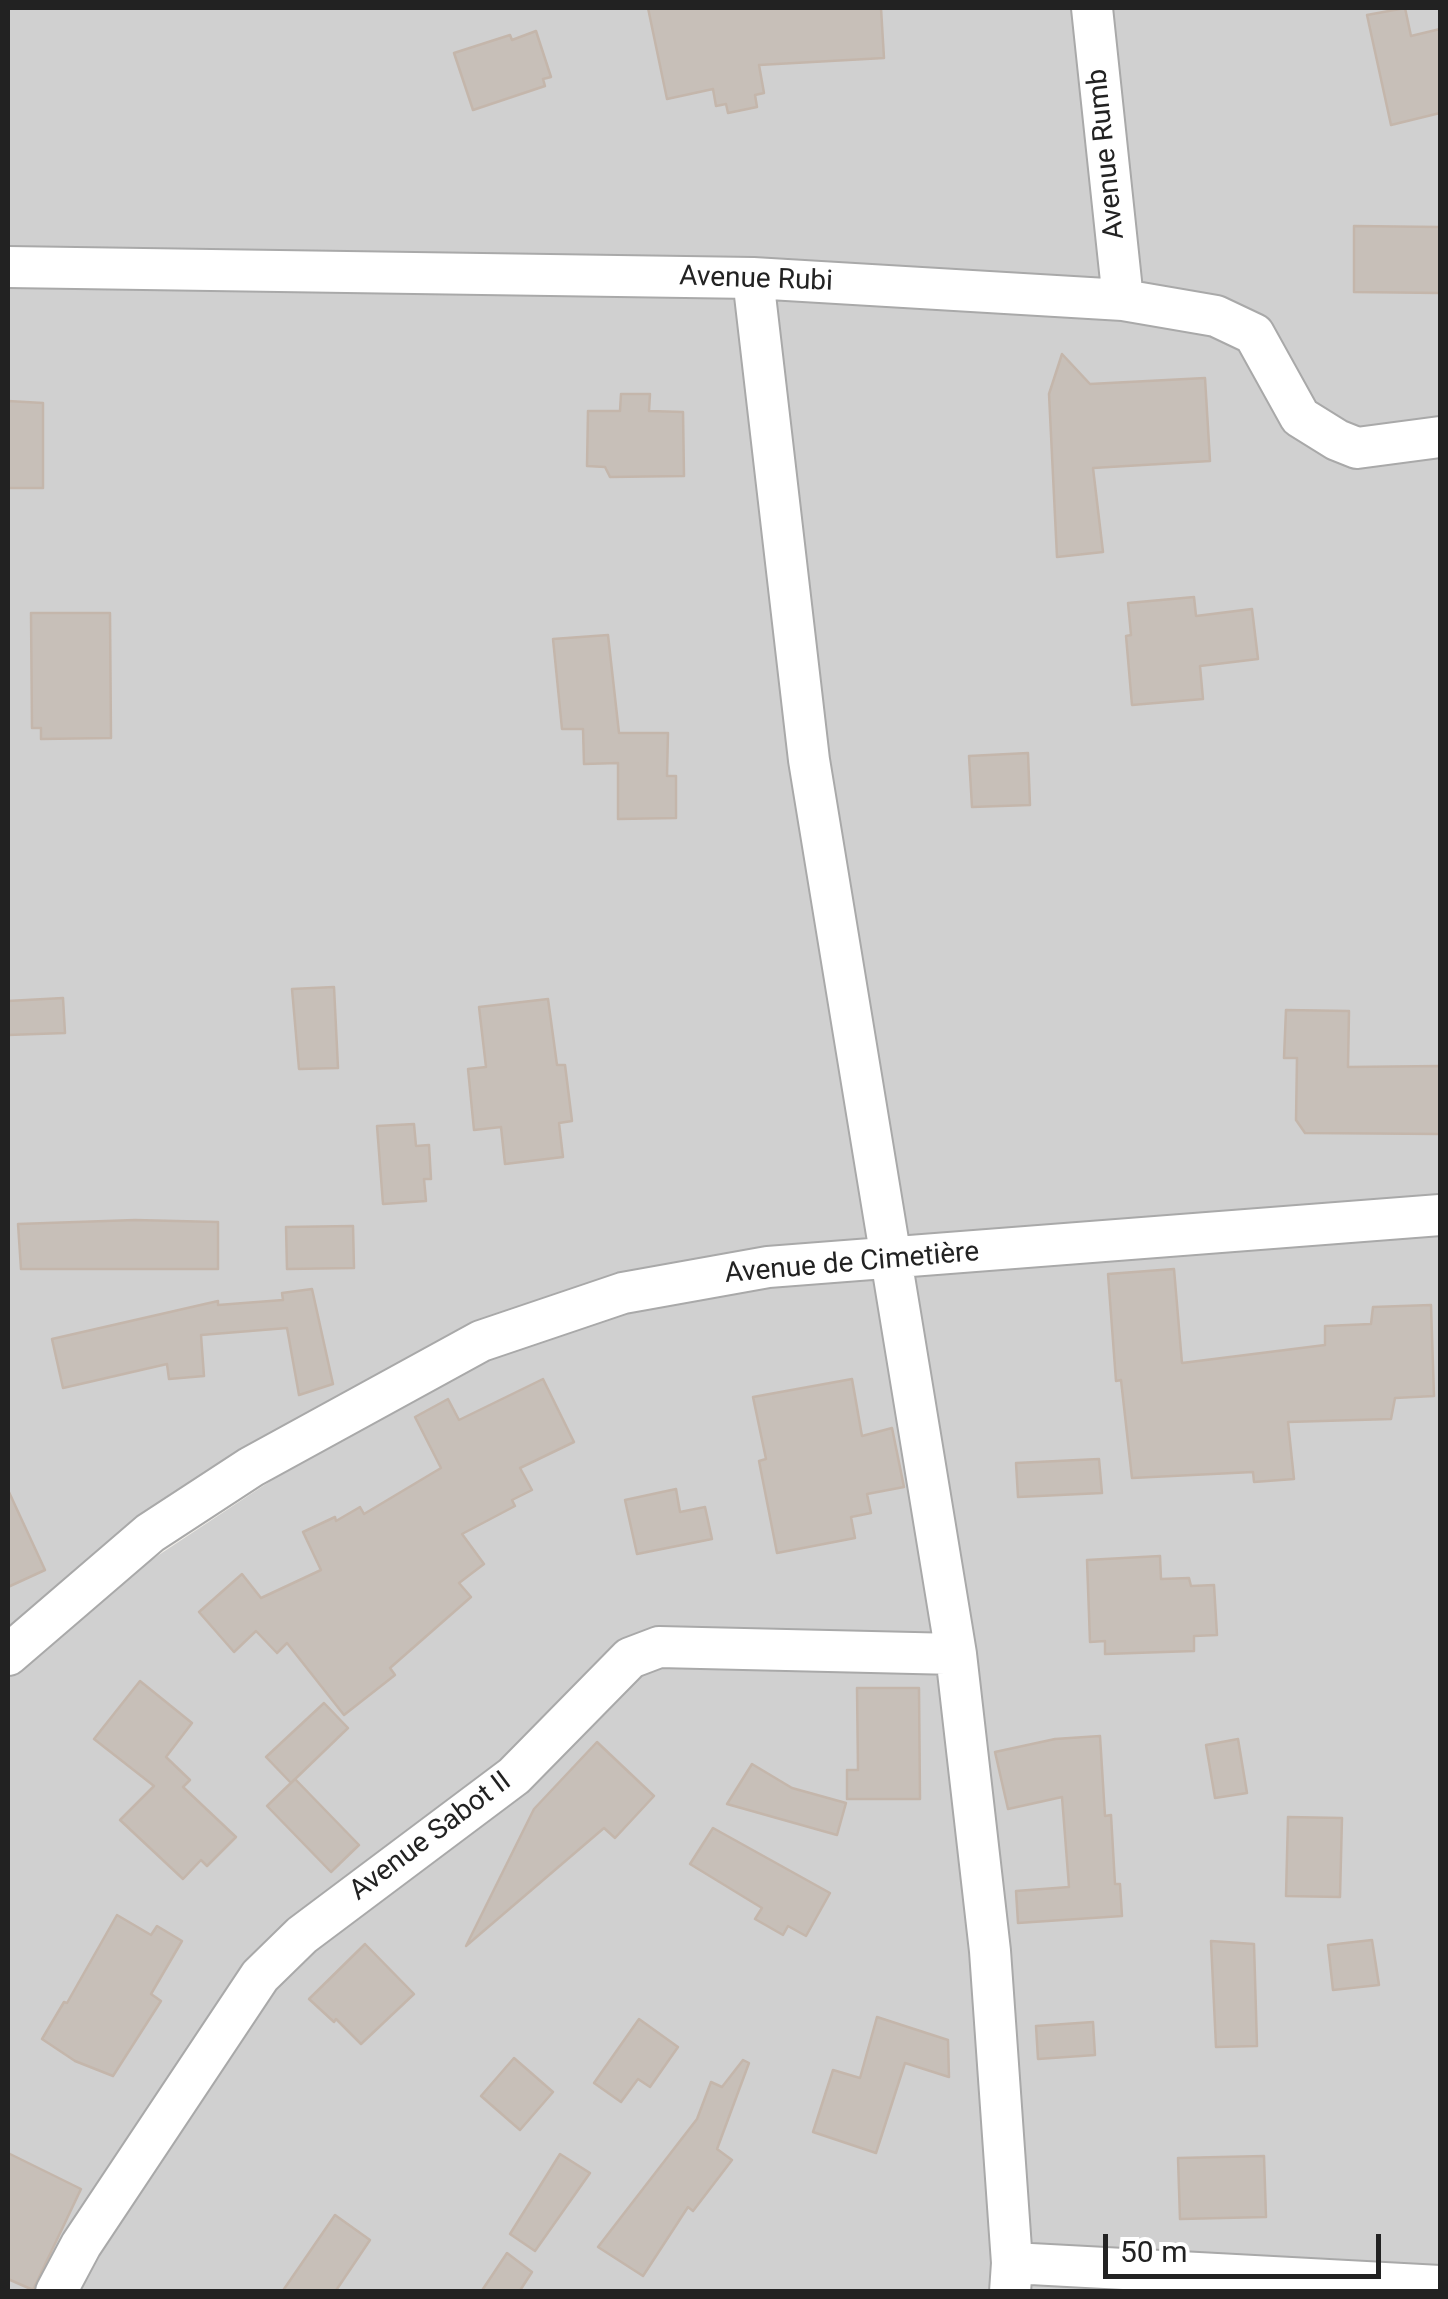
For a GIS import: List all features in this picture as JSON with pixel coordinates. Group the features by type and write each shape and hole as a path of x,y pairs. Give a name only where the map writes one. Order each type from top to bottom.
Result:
{"street":[{"name":"Avenue Rumb","path":"1092,8 1123,300"},
{"name":"Avenue Rubi","path":"8,268 753,278 1123,300 1216,316 1254,334 1300,418 1337,440 1358,448 1440,437"},
{"path":"753,278 809,760 956,1654 990,1951 1011,2277 1440,2286"},
{"name":"Avenue de Cimetière","path":"8,1655 150,1534 251,1467 482,1341 623,1293 768,1267 1440,1215"},
{"name":"Avenue Sabot II","path":"56,2292 81,2245 260,1976 302,1934 514,1776 630,1658 659,1647 956,1654"}],"shaded area":[{"path":"8,8 1440,8 1440,2291 8,2292","holes":["373,1413 41,1633 324,1429"]}],"building":[{"path":"648,8 881,8 884,58 759,65 764,93 755,95 757,107 728,113 726,104 716,106 713,89 667,99"},
{"path":"1405,8 1411,36 1440,29 1440,113 1391,125 1367,15"},
{"path":"536,31 551,77 543,79 545,86 473,110 454,53"},
{"path":"1354,226 1440,227 1440,293 1354,292"},
{"path":"1062,354 1090,384 1205,378 1210,461 1093,468 1103,552 1057,557 1049,394"},
{"path":"621,394 650,394 649,411 683,412 684,476 610,477 605,467 587,466 588,411 620,411"},
{"path":"8,401 43,403 43,488 8,488"},
{"path":"1194,597 1196,616 1252,609 1258,659 1200,666 1203,699 1132,705 1126,636 1131,635 1128,603"},
{"path":"31,613 110,613 111,738 41,739 41,728 32,728"},
{"path":"608,635 619,733 668,733 667,776 676,776 676,818 618,819 618,763 584,764 583,729 562,729 553,639"},
{"path":"1028,753 1030,805 972,807 969,756"},
{"path":"334,987 338,1068 299,1069 292,989"},
{"path":"63,998 65,1033 8,1035 8,1001"},
{"path":"548,999 557,1065 565,1065 572,1121 559,1123 563,1157 505,1164 501,1127 474,1130 468,1069 486,1067 479,1007"},
{"path":"1286,1010 1349,1011 1348,1067 1440,1066 1440,1134 1305,1133 1296,1120 1297,1058 1284,1058"},
{"path":"414,1124 416,1146 429,1145 431,1179 424,1179 426,1201 383,1204 377,1126"},
{"path":"218,1222 218,1269 21,1269 18,1224"},
{"path":"353,1226 354,1268 287,1269 286,1227"},
{"path":"1174,1269 1182,1363 1325,1345 1325,1326 1371,1324 1373,1307 1431,1305 1434,1396 1395,1398 1391,1419 1288,1422 1294,1479 1254,1482 1253,1472 1132,1478 1121,1380 1116,1381 1108,1274"},
{"path":"312,1289 333,1384 299,1395 287,1328 201,1335 204,1376 169,1379 167,1364 63,1388 52,1339 218,1301 218,1305 283,1300 282,1293"},
{"path":"543,1379 574,1442 520,1468 532,1490 512,1500 515,1506 462,1534 484,1564 459,1583 471,1597 390,1668 395,1675 344,1715 287,1643 277,1653 256,1631 234,1652 199,1612 242,1574 261,1598 321,1570 303,1532 335,1517 336,1521 360,1507 364,1514 441,1468 415,1417 448,1399 459,1420"},
{"path":"852,1379 862,1436 892,1428 904,1487 867,1494 871,1513 851,1517 855,1538 777,1553 759,1461 766,1459 753,1397"},
{"path":"1099,1459 1102,1493 1018,1497 1016,1463"},
{"path":"676,1489 680,1512 705,1507 712,1539 637,1554 625,1500"},
{"path":"8,1490 45,1570 8,1587"},
{"path":"1160,1556 1161,1579 1189,1578 1191,1586 1214,1585 1217,1635 1194,1636 1194,1651 1105,1654 1105,1641 1090,1642 1087,1560"},
{"path":"140,1681 192,1723 166,1757 190,1780 183,1787 236,1837 207,1866 201,1860 183,1879 120,1820 154,1786 94,1739"},
{"path":"857,1688 919,1688 920,1799 847,1799 847,1770 858,1770"},
{"path":"324,1703 348,1728 291,1783 266,1757"},
{"path":"1100,1736 1105,1816 1111,1815 1115,1884 1120,1884 1122,1916 1018,1923 1016,1891 1069,1887 1062,1797 1008,1809 995,1752 1055,1739"},
{"path":"1238,1739 1247,1793 1215,1798 1206,1745"},
{"path":"597,1742 654,1796 615,1838 604,1828 466,1946 534,1809"},
{"path":"752,1764 792,1788 846,1803 837,1835 727,1804"},
{"path":"295,1779 359,1845 331,1872 267,1806"},
{"path":"1288,1817 1342,1818 1340,1897 1286,1896"},
{"path":"713,1828 830,1893 806,1936 788,1926 783,1935 755,1919 762,1908 690,1864"},
{"path":"117,1915 151,1935 157,1926 182,1941 151,1994 161,2001 113,2076 75,2061 42,2039"},
{"path":"1372,1940 1379,1985 1333,1990 1328,1945"},
{"path":"1211,1941 1254,1944 1257,2046 1216,2047"},
{"path":"365,1944 414,1994 361,2044 309,1999"},
{"path":"877,2017 948,2040 949,2077 905,2063 876,2153 813,2132 833,2070 860,2078"},
{"path":"639,2019 678,2047 650,2087 638,2079 621,2102 594,2083"},
{"path":"1093,2022 1095,2055 1038,2059 1036,2026"},
{"path":"514,2058 553,2092 520,2130 481,2096"},
{"path":"743,2060 749,2063 717,2149 732,2160 693,2211 688,2207 643,2276 598,2247 697,2119 711,2082 722,2087"},
{"path":"8,2153 81,2189 33,2290 8,2279"},
{"path":"560,2154 590,2173 535,2251 510,2234"},
{"path":"1264,2156 1266,2217 1180,2219 1178,2158"},
{"path":"335,2215 370,2240 335,2292 282,2292"},
{"path":"507,2253 532,2272 519,2292 481,2292"}]}
